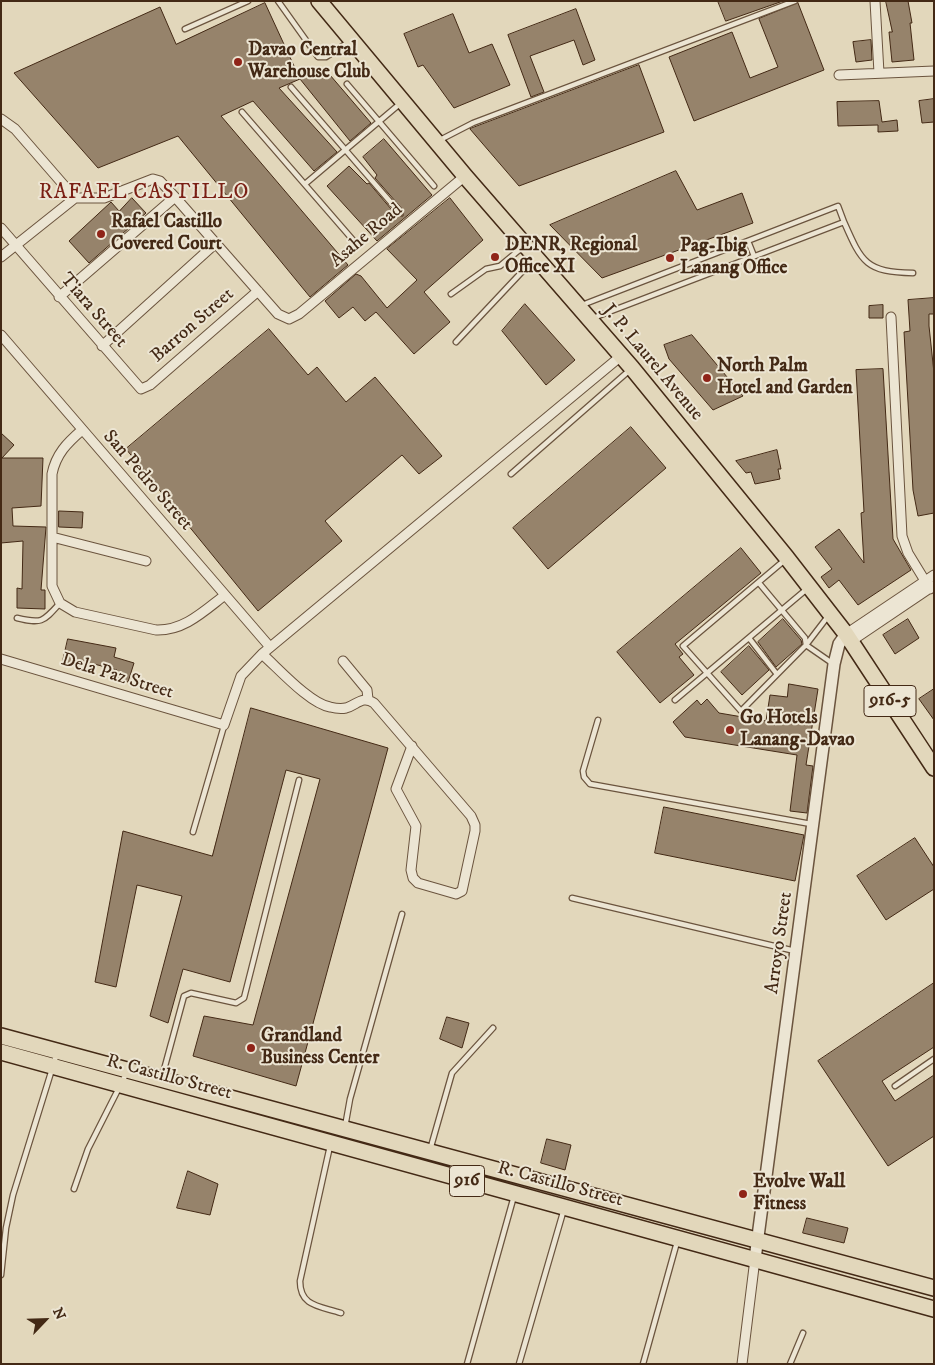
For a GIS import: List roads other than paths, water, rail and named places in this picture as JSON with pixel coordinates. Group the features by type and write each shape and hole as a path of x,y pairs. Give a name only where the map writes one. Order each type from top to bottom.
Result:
{"main road":[{"name":"J. P. Laurel Avenue","path":"318,1 465,176 632,368 787,558 848,638 934,768"},
{"name":"R. Castillo Street","path":"1,1036 58,1052 124,1078"},
{"name":"R. Castillo Street","path":"1,1052 53,1067 124,1078 345,1127 429,1152 934,1288"},
{"name":"R. Castillo Street","path":"160,1087 330,1144 934,1309"},
{"path":"451,1176 455,1158"}],"street":[{"path":"874,1 879,73"},
{"path":"839,75 934,71"},
{"path":"1,118 16,130 75,198"},
{"name":"Asahe Road","path":"258,291 278,314 289,319 300,314 465,176"},
{"path":"1,256 75,198 104,198 153,180 160,181 258,291"},
{"path":"59,296 175,197"},
{"name":"Tiara Street","path":"1,228 137,387 141,389 150,386"},
{"path":"102,346 216,243"},
{"name":"Barron Street","path":"150,386 258,291"},
{"path":"891,317 902,536 908,553 929,585"},
{"name":"San Pedro Street","path":"1,335 270,647"},
{"path":"224,725 241,676 262,654 621,356"},
{"path":"82,430 69,441 55,461 52,474 52,586 60,604 75,612 156,630 168,630 194,619 225,596"},
{"path":"52,537 146,561"},
{"path":"848,638 929,585 934,576"},
{"name":"Arroyo Street","path":"756,1259 834,664 837,651 848,638"},
{"path":"262,654 309,695 327,707 345,708 361,700 368,699 380,708 412,746 470,816 475,825 462,891 456,894 418,883 413,878 411,870 416,826 396,790 412,746"},
{"name":"Dela Paz Street","path":"1,659 224,725"},
{"path":"343,661 367,690 368,699"},
{"path":"742,1364 756,1259"}],"lane":[{"path":"185,29 248,1"},
{"path":"278,1 318,57 326,57 351,40"},
{"path":"437,142 473,123 795,1"},
{"path":"348,84 378,122 434,186"},
{"path":"291,87 400,213"},
{"path":"305,184 403,101"},
{"path":"242,112 353,240"},
{"path":"578,306 838,206 862,258 875,268 887,272 913,273"},
{"path":"589,319 844,222"},
{"path":"748,241 754,256"},
{"path":"451,294 486,269 500,266 525,245"},
{"path":"456,342 535,257"},
{"path":"511,474 632,368"},
{"path":"787,558 683,646 741,711 776,673 806,645 830,614"},
{"path":"759,583 805,638 806,645 834,664"},
{"path":"675,700 809,587"},
{"path":"17,618 33,622 43,621 60,604"},
{"path":"749,638 776,673"},
{"path":"598,720 584,771 584,777 590,784 813,824"},
{"path":"193,832 224,725"},
{"path":"160,1087 184,996 190,993 236,1003 244,998 299,780"},
{"path":"572,898 796,951"},
{"path":"345,1127 350,1099 402,914"},
{"path":"429,1152 452,1073 493,1028"},
{"path":"1,1275 6,1228 13,1195 58,1052"},
{"path":"895,1086 934,1059"},
{"path":"74,1189 88,1149 124,1078"},
{"path":"330,1144 300,1289 303,1297 308,1302 341,1313"},
{"path":"468,1364 514,1193"},
{"path":"519,1364 565,1207"},
{"path":"643,1364 678,1238"},
{"path":"790,1364 803,1333"}],"place":[{"name":"Davao Central Warehouse Club","path":"238,62"},
{"name":"Rafael Castillo Covered Court","path":"101,234"},
{"name":"DENR, Regional Office XI","path":"495,257"},
{"name":"Pag-Ibig Lanang Office","path":"670,258"},
{"name":"North Palm Hotel and Garden","path":"707,378"},
{"name":"Go Hotels Lanang-Davao","path":"730,730"},
{"name":"Grandland Business Center","path":"251,1048"},
{"name":"Evolve Wall Fitness","path":"743,1194"}],"district":[{"name":"RAFAEL CASTILLO","path":"144,194"}]}
